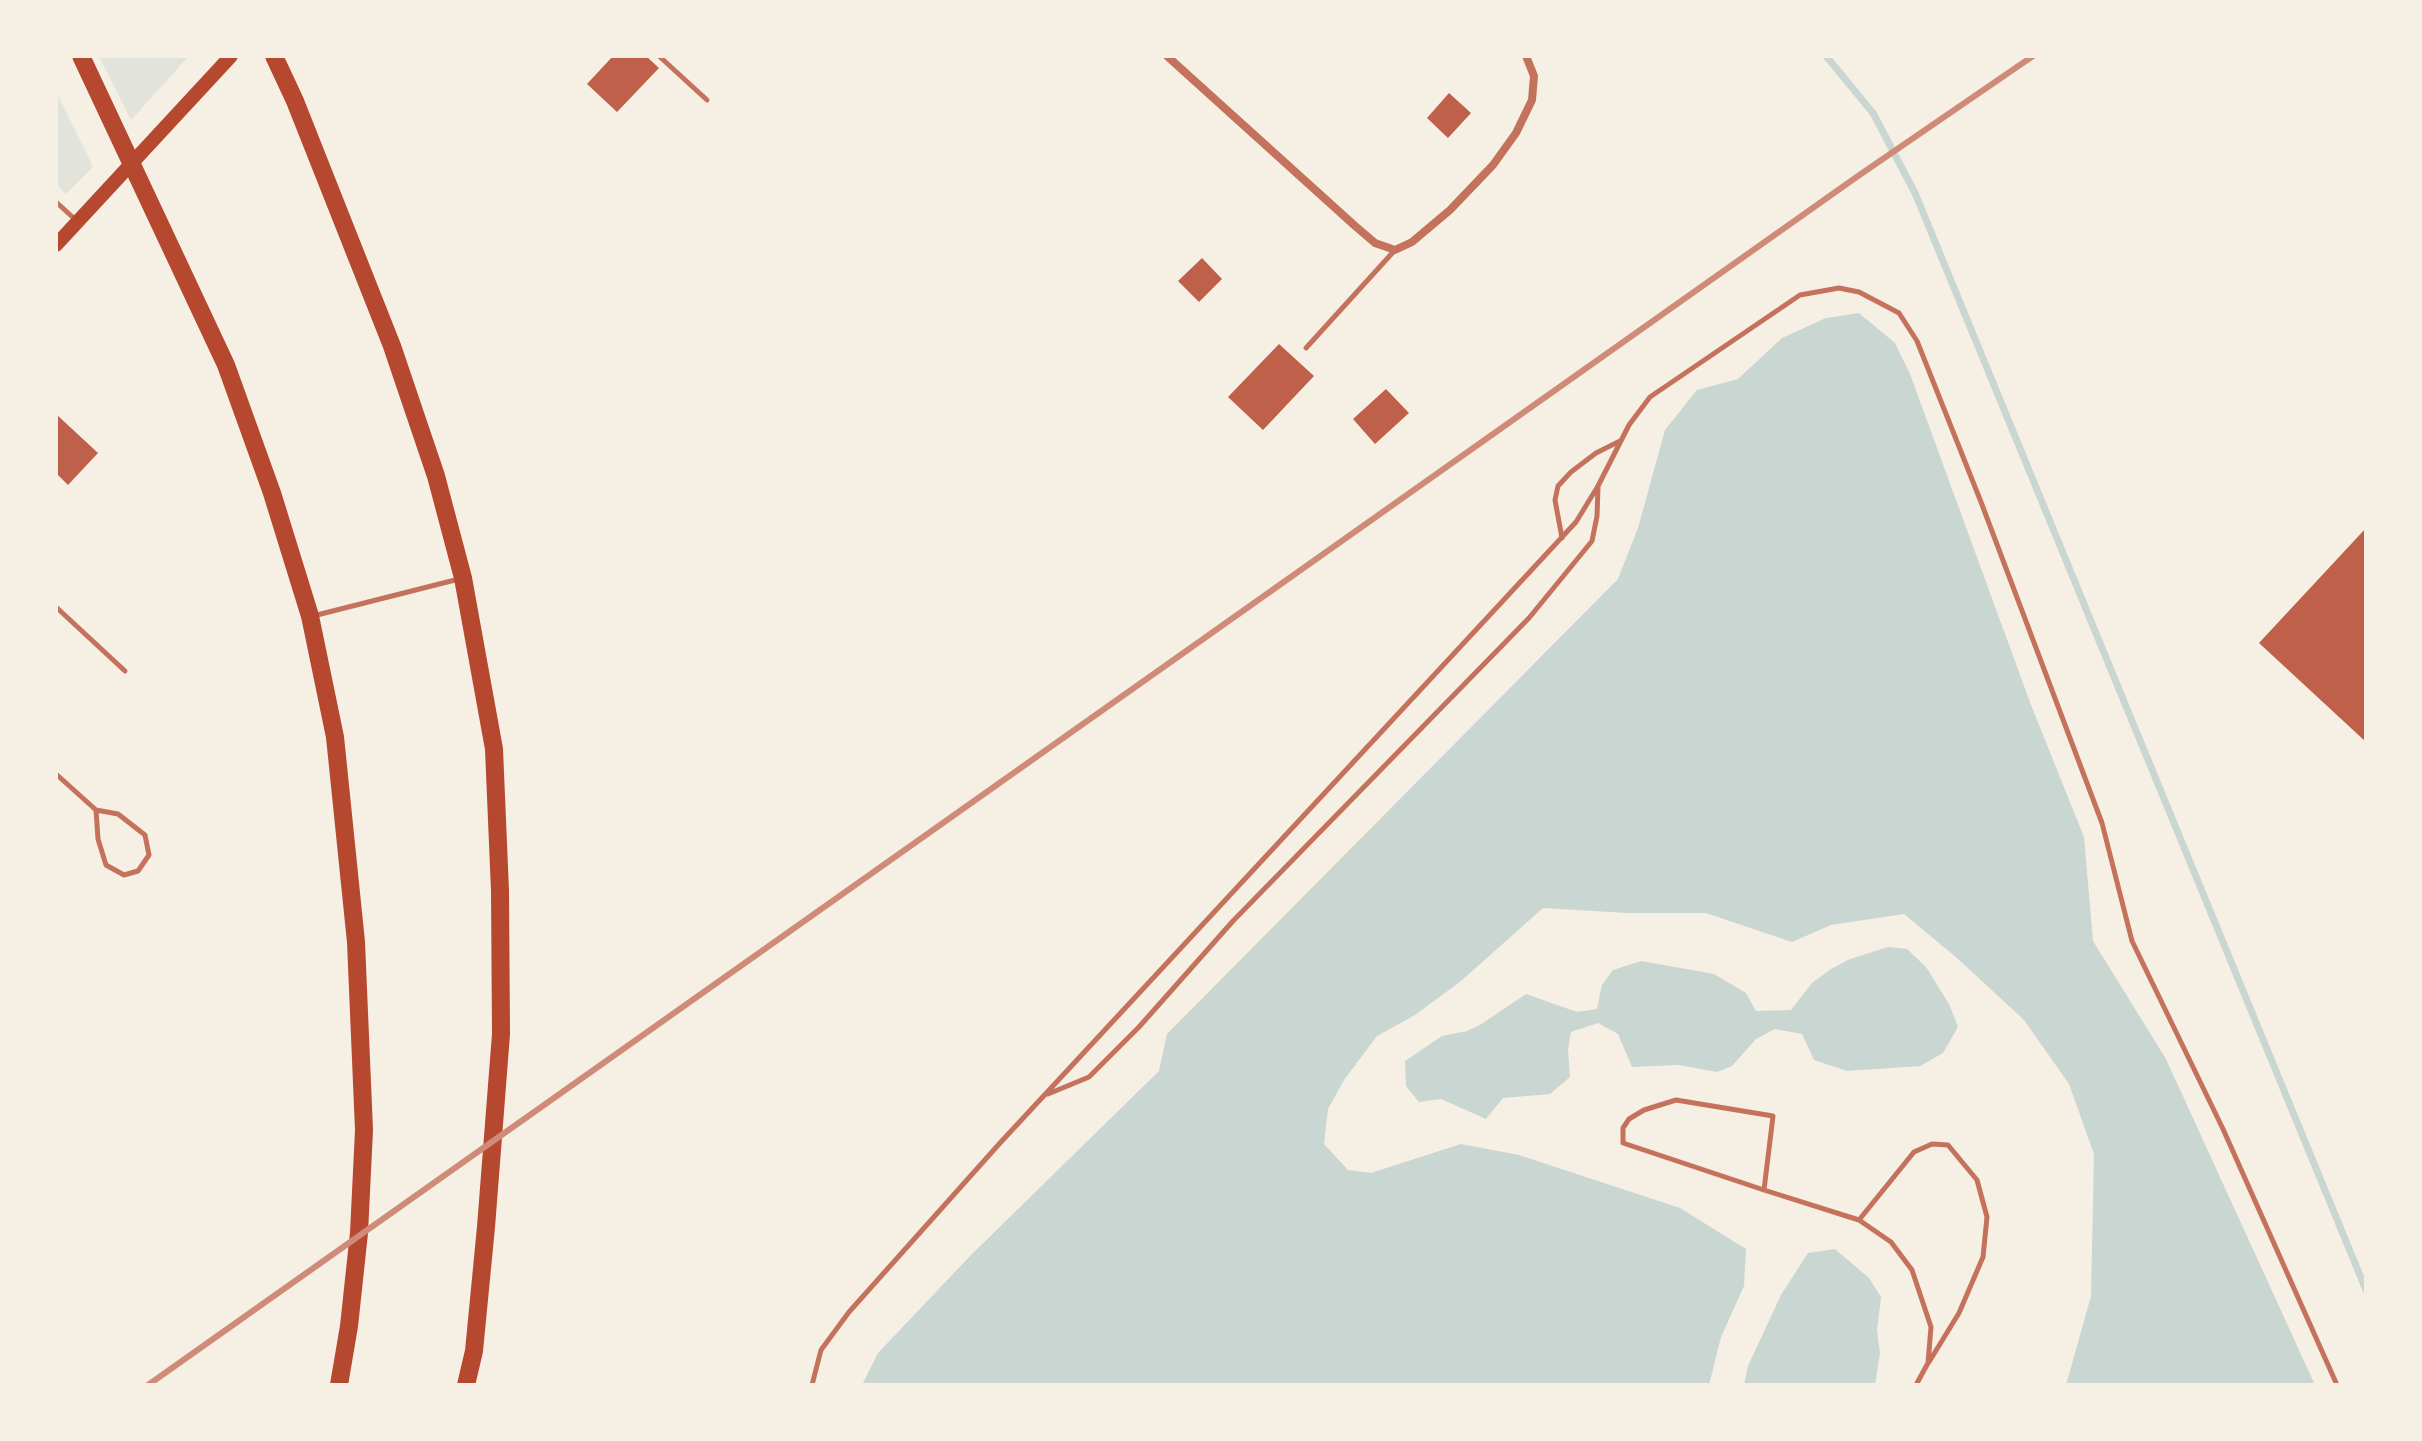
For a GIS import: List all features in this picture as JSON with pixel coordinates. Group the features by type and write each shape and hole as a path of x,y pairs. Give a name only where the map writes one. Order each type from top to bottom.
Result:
{"highway":[{"path":"80,56 226,365 272,493 310,616 335,737 356,942 364,1130 359,1233 339,1385"},
{"path":"274,56 295,101 392,346 436,476 463,578 494,749 500,891 501,1034 474,1351 466,1385"}],"main road":[{"path":"56,245 231,56"}],"street":[{"path":"1167,56 1375,243 1395,250 1412,242 1450,210 1493,165 1516,133 1532,100 1534,76 1526,56"}],"lane":[{"path":"659,56 707,100"},
{"path":"56,202 77,222"},
{"path":"1306,348 1395,250"},
{"path":"812,1385 821,1350 849,1312 1044,1096 1562,539 1576,522 1621,440 1650,397 1800,295 1839,288 1859,292 1899,313 1923,356 2102,823 2132,941 2223,1129 2337,1385"},
{"path":"1562,539 1555,500 1558,486 1596,453 1621,440"},
{"path":"1044,1096 1089,1077 1233,921 1529,618 1592,541 1598,486"},
{"path":"310,616 463,578"},
{"path":"56,607 125,671"},
{"path":"56,774 96,810 118,814 145,835 149,855 138,871 124,875 106,865 98,839 96,810"},
{"path":"1764,1190 1773,1116 1676,1100 1644,1110 1629,1119 1623,1128 1623,1143 1764,1190 1859,1220 1891,1242 1912,1270 1931,1327 1928,1363"},
{"path":"1859,1220 1914,1152 1932,1144 1948,1145 1977,1180 1987,1217 1983,1257 1959,1313 1916,1385"}],"shaded area":[{"path":"99,56 189,56 131,120"},
{"path":"56,91 93,167 66,194 56,184"},
{"path":"1859,313 1895,343 1910,374 2031,705 2084,837 2093,941 2166,1059 2315,1385 2066,1385 2091,1296 2094,1154 2069,1084 2024,1020 1904,914 1831,925 1792,942 1706,913 1627,913 1543,908 1461,981 1415,1015 1377,1036 1344,1080 1328,1109 1324,1144 1348,1170 1371,1173 1461,1144 1519,1155 1680,1208 1746,1249 1744,1286 1721,1337 1709,1385 862,1385 878,1353 971,1255 1159,1071 1167,1034 1618,579 1638,528 1665,430 1697,390 1738,379 1782,338 1826,318"},
{"path":"1888,947 1907,949 1926,967 1949,1004 1958,1027 1943,1053 1920,1066 1847,1071 1814,1060 1802,1034 1775,1029 1756,1039 1732,1066 1717,1072 1679,1065 1632,1067 1618,1034 1598,1023 1571,1032 1568,1049 1570,1077 1550,1094 1503,1098 1486,1119 1441,1099 1419,1102 1406,1086 1405,1061 1442,1036 1480,1025 1526,994 1577,1012 1597,1009 1602,985 1613,970 1641,961 1714,974 1746,993 1756,1011 1791,1010 1812,983 1831,969 1850,959"},
{"path":"1835,1249 1869,1278 1881,1297 1877,1330 1880,1353 1875,1385 1744,1385 1748,1366 1781,1295 1808,1253"}],"building":[{"path":"613,56 646,56 659,68 617,112 587,84"},
{"path":"1449,93 1471,113 1448,138 1427,118"},
{"path":"1202,258 1222,279 1199,302 1178,281"},
{"path":"1279,344 1314,376 1263,430 1228,397"},
{"path":"1386,389 1409,413 1375,444 1353,419"},
{"path":"56,414 98,453 68,485 56,473"},
{"path":"2366,528 2366,742 2259,643"}],"waterway":[{"path":"1826,56 1873,113 1915,193 2366,1290"}],"railway":[{"path":"148,1385 1858,176 2033,56"}]}
